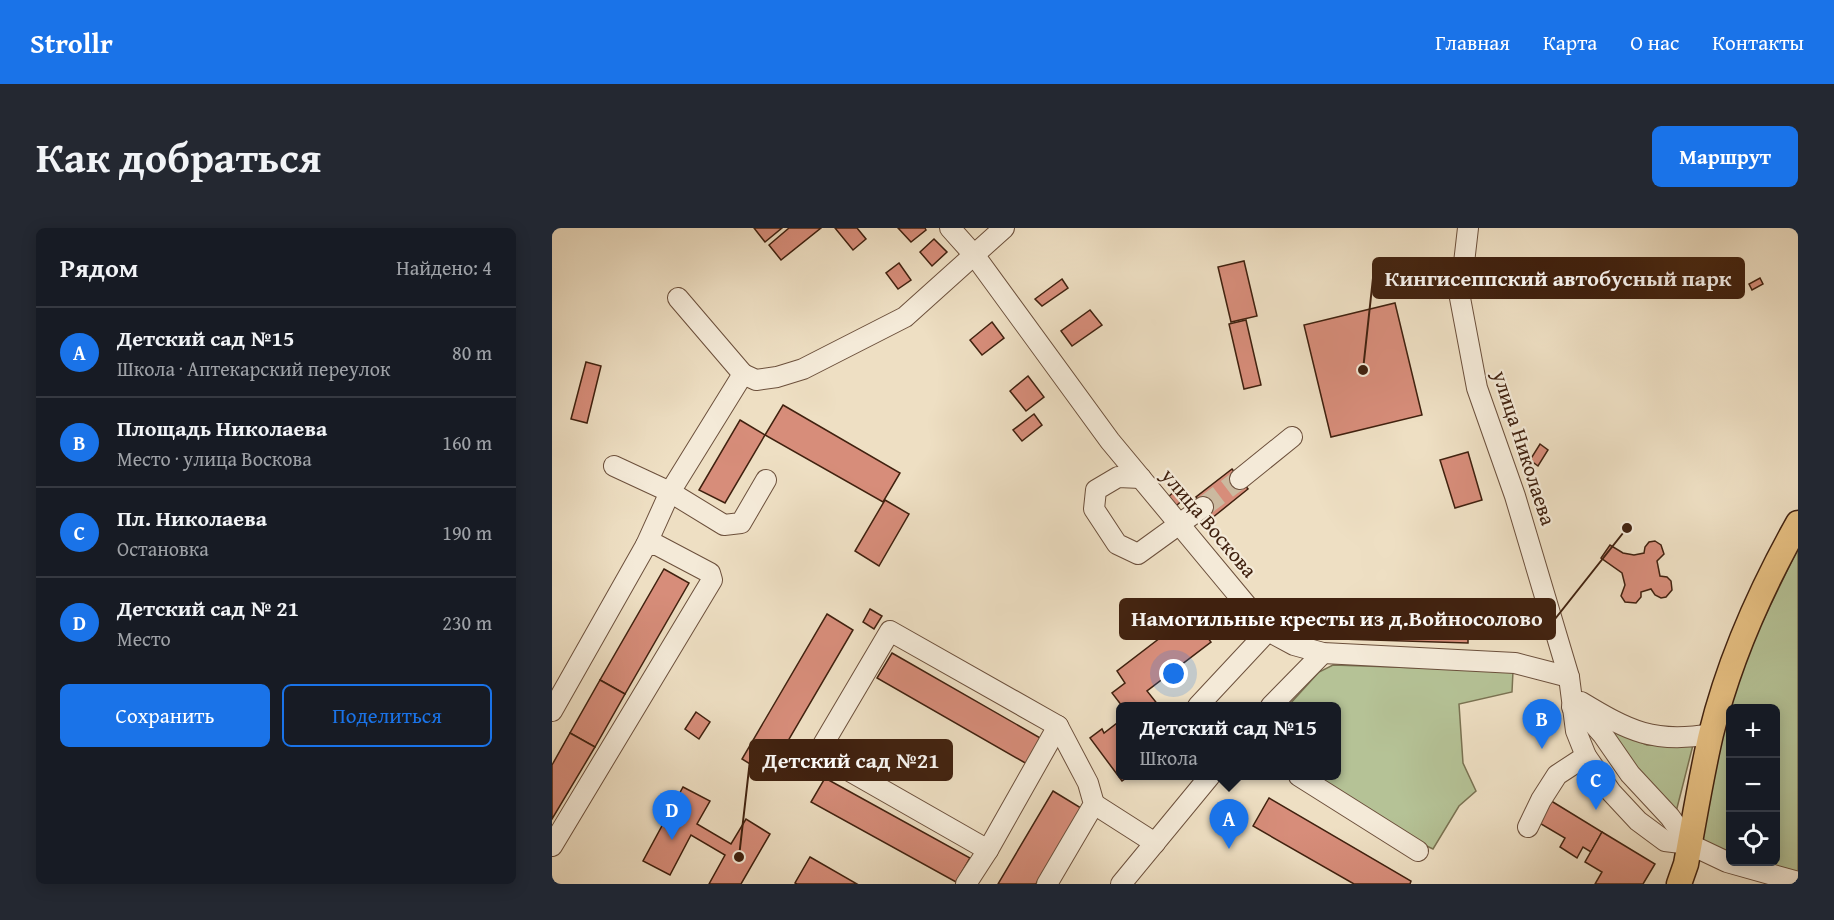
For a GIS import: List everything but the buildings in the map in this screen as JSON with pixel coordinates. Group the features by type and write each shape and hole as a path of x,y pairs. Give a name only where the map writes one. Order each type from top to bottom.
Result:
{"main road":[{"path":"1680,882 1711,734 1734,663 1754,610 1798,523"}],"street":[{"name":"улица Воскова","path":"950,228 975,256 1110,441 1268,631 1294,645 1323,653 1515,663 1571,694"},
{"path":"678,298 743,374 756,380 777,377 803,369 905,317 1004,228"},
{"name":"улица Николаева","path":"1469,229 1460,298 1477,388 1515,496 1571,694 1579,741 1586,756 1611,792 1648,829 1665,842 1689,844 1727,862 1798,882"},
{"path":"552,711 646,545 670,492 743,374"},
{"path":"1240,479 1292,437"},
{"path":"614,466 670,492 724,525 741,523 766,480"},
{"path":"1141,478 1118,477 1096,490 1094,509 1117,544 1138,554 1203,507"},
{"path":"552,846 712,580 710,573 657,545 646,545"},
{"path":"988,850 818,753 890,631 1058,726 1088,783 1094,804 1155,843"},
{"path":"1202,702 1268,631"},
{"path":"1275,702 1323,653"},
{"path":"1571,694 1634,731 1671,738 1711,734"},
{"path":"1571,694 1630,774 1670,817 1689,844"},
{"path":"966,884 988,850 1058,726"},
{"path":"1528,827 1557,775 1586,756"},
{"path":"1121,884 1207,780"},
{"path":"1305,780 1418,851"},
{"path":"1047,884 1094,804"}],"green space":[{"path":"1798,548 1798,881 1752,866 1780,866 1780,704 1726,704 1726,857 1689,844 1715,720"},
{"path":"1333,665 1513,671 1512,692 1459,704 1463,763 1476,791 1459,806 1433,849 1363,816 1305,780 1341,780 1341,702 1292,702 1319,672"},
{"path":"1608,728 1647,745 1693,745 1676,812 1636,767"}],"tunnel":[{"path":"1203,507 1240,479"}],"place":[{"name":"Кингисеппский автобусный парк","path":"1363,370"},
{"name":"Намогильные кресты из д.Войносолово","path":"1627,528"},
{"name":"Площадь Николаева","path":"1542,749"},
{"name":"Пл. Николаева","path":"1596,810"},
{"name":"Детский сад № 21","path":"672,840"},
{"name":"Детский сад №15","path":"1229,849"},
{"name":"Детский сад №21","path":"739,857"}]}
